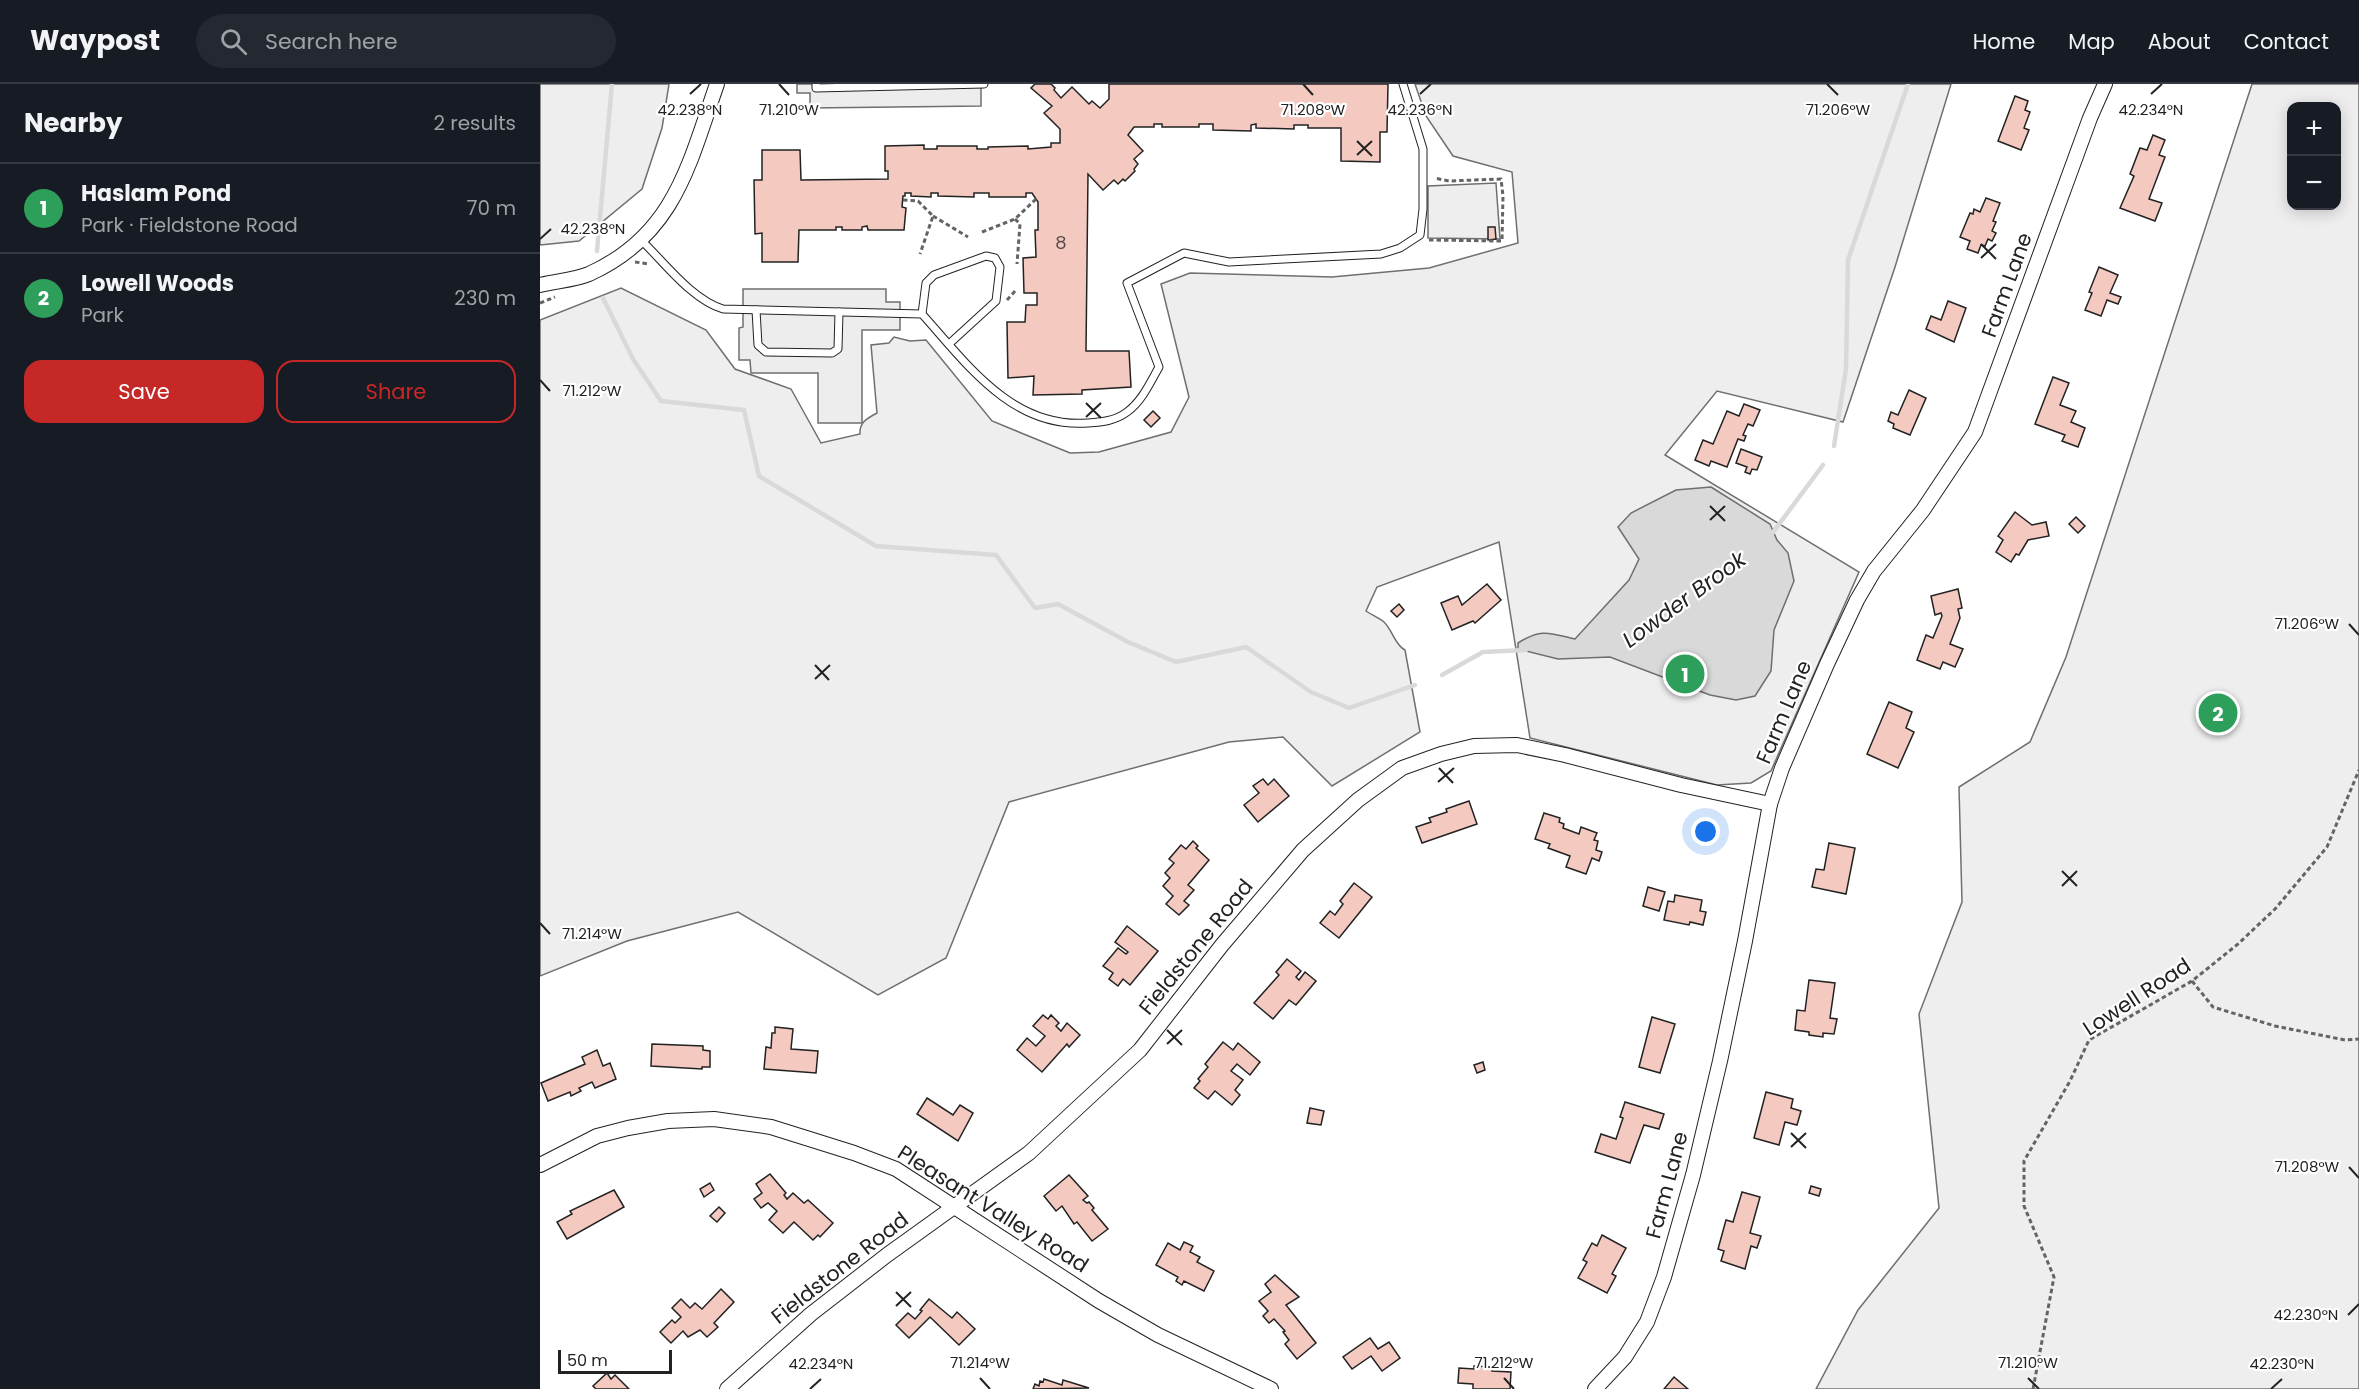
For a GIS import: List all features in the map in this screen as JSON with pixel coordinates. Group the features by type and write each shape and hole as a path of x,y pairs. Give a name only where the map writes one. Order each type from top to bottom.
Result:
{"street":[{"path":"540,285 587,274 621,256 641,240 665,213 689,169 717,84"},
{"name":"Farm Lane","path":"1595,1389 1625,1357 1636,1340 1647,1322 1664,1277 1693,1175 1720,1061 1770,804 1782,768 1857,600 1874,571 1923,510 1975,432 2090,118 2105,84"},
{"name":"Fieldstone Road","path":"727,1389 811,1314 887,1255 1029,1153 1140,1050 1222,945 1303,850 1358,800 1402,768 1441,754 1474,746 1517,746 1565,755 1681,785 1770,804"},
{"name":"Pleasant Valley Road","path":"540,1165 597,1137 628,1128 668,1121 714,1119 771,1127 896,1169 1099,1301 1158,1335 1271,1389"}],"lane":[{"path":"816,84 816,88 984,84"},
{"path":"641,240 693,292 712,306 723,309 922,314 979,379 1018,408 1036,416 1071,425 1102,422 1117,418 1138,402 1159,367 1126,283 1184,254 1229,262 1381,254 1400,248 1420,235 1423,209 1423,149 1403,84"},
{"path":"922,314 926,282 934,275 986,256 995,258 1000,267 996,301 949,344"},
{"path":"756,310 758,345 766,352 832,353 838,349 839,312"}],"path":[{"path":"1420,235 1428,240 1502,241 1501,179 1449,181 1423,175"},
{"path":"982,232 1015,219 1036,199"},
{"path":"903,200 918,201 933,216 968,237"},
{"path":"920,254 933,216"},
{"path":"1015,219 1020,224 1017,264"},
{"path":"625,267 636,262 648,262 656,270"},
{"path":"540,303 559,296"},
{"name":"Lowell Road","path":"2033,1389 2054,1277 2024,1206 2024,1161 2070,1081 2089,1040 2192,981 2238,944 2275,909 2326,847 2359,770"},
{"path":"2192,981 2213,1007 2275,1026 2345,1040 2359,1039"}],"shaded area":[{"path":"540,84 669,84 662,128 642,189 579,241 540,245"},
{"path":"797,84 981,84 981,106 810,108 810,93 797,93"},
{"path":"1415,84 1951,84 1895,267 1843,422 1717,391 1665,455 1859,572 1771,771 1751,783 1717,785 1530,738 1499,542 1377,587 1366,611 1384,622 1399,645 1405,650 1420,732 1332,786 1283,737 1229,742 1009,802 946,958 878,995 738,912 627,941 540,976 540,320 621,288 706,330 735,369 791,389 821,443 860,434 863,423 877,413 871,345 889,343 894,337 910,341 926,340 992,421 1070,453 1099,452 1171,432 1189,397 1161,284 1190,273 1332,277 1429,268 1518,243 1512,172 1453,156 1426,116"},
{"path":"2252,84 2359,84 2359,1389 1816,1389 1858,1310 1939,1208 1919,1014 1962,902 1959,787 2030,742 2066,657"},
{"path":"1496,183 1500,239 1428,238 1428,186"},
{"path":"743,289 886,289 886,302 900,302 900,330 862,330 862,423 818,423 818,373 751,373 750,360 739,360 739,328 743,327"}],"water":[{"path":"1711,487 1770,524 1777,540 1788,553 1794,581 1774,630 1771,671 1755,696 1736,700 1710,695 1610,657 1558,659 1518,649 1518,643 1533,635 1546,633 1575,639 1629,580 1639,559 1618,527 1631,513 1676,490"}],"building":[{"path":"1035,84 1051,84 1061,98 1072,87 1089,104 1092,101 1100,108 1109,99 1109,84 1388,84 1387,132 1380,132 1380,162 1341,161 1341,128 1308,128 1308,125 1294,125 1294,129 1256,128 1256,124 1251,125 1251,131 1213,130 1213,124 1199,124 1199,127 1162,127 1162,124 1154,124 1154,127 1134,127 1128,135 1143,151 1134,159 1138,164 1135,171 1125,181 1123,179 1118,184 1114,180 1103,190 1088,174 1086,351 1129,351 1131,387 1082,390 1082,394 1033,395 1034,376 1008,378 1007,322 1025,322 1026,305 1037,305 1037,293 1024,293 1023,258 1036,257 1035,230 1038,230 1038,202 1032,193 1026,193 1026,197 989,197 989,193 974,193 974,197 938,196 938,193 931,193 931,197 911,196 911,193 905,193 902,207 906,208 904,230 868,230 867,226 862,227 862,230 842,230 842,227 836,227 836,230 799,230 798,262 762,262 762,233 755,234 754,180 762,180 762,150 800,150 801,180 888,179 888,171 885,171 885,146 924,145 924,149 937,149 937,146 977,146 977,149 1051,147 1051,143 1060,143 1060,129 1044,113 1052,106 1031,88"},
{"path":"2015,96 2028,101 2025,110 2030,112 2024,128 2029,130 2021,150 1998,141"},
{"path":"2153,135 2165,140 2159,155 2165,157 2149,199 2162,203 2155,221 2120,208 2134,176 2130,174 2140,148 2147,150"},
{"path":"1986,198 2000,203 1993,221 1996,222 1992,231 1996,233 1992,241 1988,239 1985,246 1981,245 1978,253 1967,249 1970,241 1960,237 1970,213 1973,214 1974,209 1980,212"},
{"path":"1488,227 1495,227 1496,239 1488,240"},
{"path":"2099,267 2118,275 2110,293 2121,297 2118,304 2107,300 2101,316 2085,310"},
{"path":"1948,301 1966,308 1954,342 1926,329 1931,316 1941,320"},
{"path":"2053,377 2069,383 2060,405 2076,411 2071,422 2085,428 2078,447 2062,441 2065,435 2035,424"},
{"path":"1909,390 1926,398 1910,435 1893,428 1894,424 1888,421 1891,412 1898,415"},
{"path":"1744,404 1760,410 1753,426 1748,424 1743,435 1746,436 1744,441 1738,439 1727,467 1711,461 1709,466 1695,460 1703,440 1713,444 1727,411 1739,416"},
{"path":"1153,411 1160,418 1151,427 1144,420"},
{"path":"1741,449 1762,457 1757,470 1752,469 1750,474 1745,472 1747,467 1736,463"},
{"path":"2015,512 2032,525 2046,522 2049,536 2028,540 2019,555 2016,554 2011,562 1996,552 2003,540 1998,536"},
{"path":"2076,517 2085,526 2078,533 2069,524"},
{"path":"1487,584 1501,600 1475,623 1473,621 1452,630 1441,603 1458,596 1462,605"},
{"path":"1958,589 1962,608 1958,609 1960,618 1950,644 1963,649 1955,667 1943,662 1940,669 1917,660 1926,635 1933,638 1942,616 1941,613 1935,615 1931,596"},
{"path":"1399,604 1404,610 1397,617 1391,611"},
{"path":"1889,702 1912,712 1906,728 1914,732 1898,768 1867,754"},
{"path":"1263,779 1268,785 1274,779 1289,796 1258,822 1244,805 1259,793 1253,786"},
{"path":"1469,801 1477,824 1422,843 1416,827 1431,822 1429,818 1447,812 1446,809"},
{"path":"1544,813 1560,818 1559,822 1564,824 1563,828 1579,834 1581,827 1597,833 1594,840 1598,841 1596,850 1602,852 1599,861 1592,858 1586,874 1566,867 1570,856 1548,848 1550,844 1535,839"},
{"path":"1193,841 1198,846 1196,848 1209,860 1188,885 1194,890 1184,901 1189,905 1179,915 1166,904 1173,896 1163,886 1170,878 1165,873 1174,863 1169,859 1181,845 1186,849"},
{"path":"1829,843 1855,848 1846,894 1812,887 1816,869 1824,870"},
{"path":"1354,883 1372,897 1339,938 1320,923 1330,911 1335,915 1343,904 1340,901"},
{"path":"1648,887 1665,892 1659,911 1643,906"},
{"path":"1675,895 1702,900 1700,911 1706,912 1703,925 1664,920 1668,901 1674,902"},
{"path":"1127,926 1158,951 1130,985 1123,979 1118,986 1109,979 1113,973 1103,966 1118,948 1126,954 1128,952 1115,942"},
{"path":"1287,959 1301,971 1296,977 1299,980 1305,972 1316,981 1296,1005 1289,1000 1273,1019 1254,1003 1279,975 1276,972"},
{"path":"1809,980 1835,983 1830,1018 1837,1019 1834,1034 1823,1033 1823,1037 1795,1030 1797,1010 1805,1011"},
{"path":"1043,1015 1048,1019 1051,1015 1059,1023 1056,1026 1061,1031 1067,1023 1080,1035 1069,1047 1067,1044 1042,1072 1017,1050 1027,1038 1036,1046 1045,1036 1033,1026"},
{"path":"1652,1017 1675,1024 1660,1073 1639,1067"},
{"path":"775,1027 793,1029 791,1049 818,1051 816,1073 764,1069 766,1047 771,1048 772,1033 775,1033"},
{"path":"1223,1042 1233,1050 1238,1043 1260,1062 1250,1075 1237,1064 1231,1071 1243,1080 1235,1090 1240,1095 1232,1105 1215,1091 1208,1099 1194,1088 1208,1067 1205,1064"},
{"path":"652,1044 703,1046 703,1050 710,1051 710,1067 702,1067 702,1069 651,1066"},
{"path":"597,1050 603,1066 610,1063 616,1079 595,1088 592,1082 579,1088 581,1091 571,1096 570,1092 548,1101 541,1083 585,1064 582,1057"},
{"path":"1483,1062 1485,1070 1477,1073 1474,1065"},
{"path":"1766,1092 1793,1099 1791,1108 1801,1111 1797,1125 1785,1122 1779,1145 1754,1138"},
{"path":"927,1098 953,1115 960,1105 973,1113 958,1141 917,1114"},
{"path":"1625,1102 1664,1114 1659,1129 1644,1125 1630,1163 1595,1152 1601,1134 1616,1139 1623,1118 1620,1117"},
{"path":"1310,1108 1324,1111 1321,1125 1307,1123"},
{"path":"770,1174 786,1193 784,1195 787,1199 793,1193 804,1203 808,1200 833,1223 820,1237 818,1235 813,1240 794,1222 783,1233 769,1220 777,1211 768,1203 761,1208 754,1199 762,1193 756,1184"},
{"path":"1069,1175 1088,1196 1083,1200 1089,1202 1094,1208 1092,1210 1108,1229 1092,1241 1077,1222 1074,1224 1062,1206 1056,1211 1044,1196"},
{"path":"710,1183 714,1190 704,1197 700,1189"},
{"path":"1811,1186 1821,1189 1819,1196 1809,1193"},
{"path":"614,1190 624,1207 567,1239 557,1222 572,1214 570,1211"},
{"path":"1742,1192 1760,1197 1750,1233 1761,1236 1757,1248 1751,1246 1745,1269 1721,1261 1724,1251 1718,1249 1726,1220 1733,1222"},
{"path":"719,1207 725,1213 717,1222 710,1216"},
{"path":"1602,1235 1626,1248 1612,1274 1616,1276 1607,1293 1578,1278 1587,1262 1583,1260 1592,1243 1597,1246"},
{"path":"1184,1242 1193,1246 1190,1252 1200,1257 1197,1262 1214,1271 1204,1291 1184,1281 1182,1285 1176,1281 1178,1277 1156,1265 1168,1243 1180,1250"},
{"path":"1275,1275 1299,1297 1286,1305 1316,1343 1297,1359 1285,1344 1289,1340 1283,1332 1285,1331 1274,1319 1269,1323 1263,1316 1268,1311 1259,1301 1271,1292 1265,1284"},
{"path":"721,1289 734,1302 714,1323 718,1327 707,1337 700,1330 688,1337 683,1331 671,1343 660,1332 672,1320 675,1323 681,1317 672,1308 681,1299 690,1308 695,1303 702,1309"},
{"path":"929,1299 952,1318 957,1312 975,1329 959,1345 930,1317 909,1338 896,1325 908,1313 915,1319"},
{"path":"1370,1338 1378,1349 1389,1342 1400,1358 1382,1371 1371,1356 1352,1369 1343,1357"},
{"path":"1474,1366 1493,1367 1492,1371 1511,1372 1510,1389 1473,1389 1473,1384 1458,1383 1459,1368 1474,1369"},
{"path":"607,1373 611,1379 615,1375 629,1389 596,1389 593,1386"},
{"path":"1674,1377 1688,1389 1664,1389"},
{"path":"1044,1379 1062,1385 1063,1380 1089,1388 1033,1389 1035,1384 1039,1386 1040,1381 1043,1382"}],"waterway":[{"name":"Lowder Brook","path":"597,251 612,84"},
{"name":"Lowder Brook","path":"1834,446 1846,369 1848,260 1908,84"},
{"name":"Lowder Brook","path":"603,298 633,359 661,401 744,410 759,476 876,546 996,555 1035,608 1058,604 1128,642 1176,662 1246,647 1311,692 1349,708 1415,685"},
{"name":"Lowder Brook","path":"1771,535 1823,465"},
{"name":"Lowder Brook","path":"1442,675 1483,652 1526,650"}],"place":[{"name":"Haslam Pond","path":"1685,674"},
{"name":"Lowell Woods","path":"2218,713"}]}
